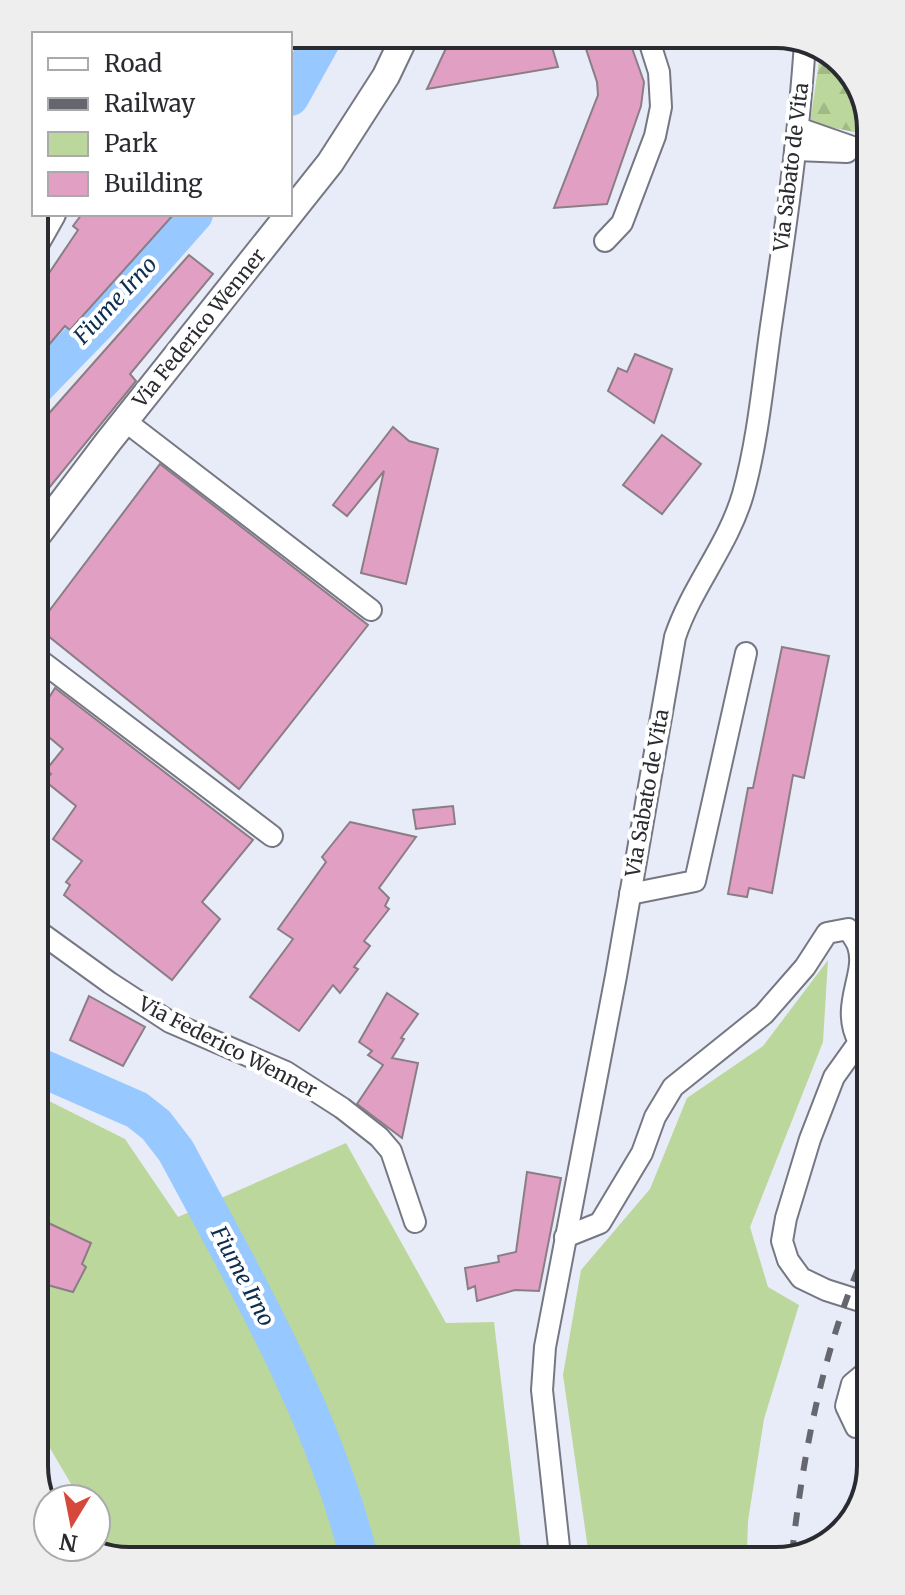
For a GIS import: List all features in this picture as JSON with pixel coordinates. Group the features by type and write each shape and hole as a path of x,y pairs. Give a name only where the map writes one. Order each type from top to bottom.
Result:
{"main road":[{"name":"Via Federico Wenner","path":"296,196 359,119 399,48"},
{"name":"Via Federico Wenner","path":"48,521 281,216"}],"street":[{"path":"605,241 622,223 655,136 661,107 659,72 651,48"},
{"name":"Via Sabato de Vita","path":"559,1547 547,1448 542,1370 675,637 693,594 731,527 743,493 766,363 798,128 804,53"},
{"path":"798,128 857,149"},
{"path":"795,150 857,152"},
{"path":"125,421 371,610"},
{"path":"630,894 695,881 746,653"},
{"path":"48,666 272,836"},
{"path":"565,1237 600,1223 642,1153 655,1117 673,1087 764,1014 805,967 827,933 848,929 857,944"},
{"name":"Via Federico Wenner","path":"48,938 170,1022 286,1072 342,1108 379,1137 391,1151 415,1222"},
{"path":"857,963 852,1028 857,1033"},
{"path":"857,1049 834,1077 786,1218 782,1241 788,1260 801,1278 857,1300"},
{"path":"857,1380 852,1384 846,1406 857,1427"}],"green space":[{"path":"819,61 837,76 849,93 857,133 810,123"},
{"path":"828,960 823,1042 750,1227 768,1287 799,1305 764,1419 748,1521 747,1547 588,1547 563,1375 581,1270 650,1189 687,1098 763,1046"},
{"path":"48,1100 125,1139 178,1217 346,1143 446,1323 494,1322 521,1547 113,1545 112,1483 71,1483 48,1445"}],"building":[{"path":"446,48 552,48 558,67 427,89"},
{"path":"586,48 632,48 644,82 641,106 607,204 554,208 598,95"},
{"path":"80,216 172,216 70,330 65,326 48,346 48,275 78,230 73,226"},
{"path":"189,255 213,274 130,374 136,381 48,489 48,414"},
{"path":"635,354 672,369 654,423 608,391 618,368 627,372"},
{"path":"393,427 409,441 438,449 406,584 361,573 384,471 347,516 333,505"},
{"path":"662,435 701,464 662,514 623,485"},
{"path":"160,464 368,625 239,789 48,636 48,612"},
{"path":"782,647 829,656 804,778 793,775 772,893 749,888 747,897 728,894 748,788 753,788"},
{"path":"55,688 253,840 202,902 220,919 172,980 64,895 70,885 66,882 82,861 53,839 76,806 48,783 51,774 48,768 63,749 48,736 48,699"},
{"path":"453,806 455,824 416,829 413,810"},
{"path":"350,822 416,837 379,888 389,898 385,906 389,909 364,941 370,946 354,967 358,969 340,993 333,985 299,1031 250,997 293,939 278,929 326,862 322,857"},
{"path":"387,993 418,1014 401,1038 404,1039 392,1058 418,1063 402,1138 357,1104 383,1065 368,1055 372,1051 359,1042"},
{"path":"89,996 145,1027 123,1066 70,1040"},
{"path":"527,1172 561,1178 539,1291 515,1290 477,1301 475,1286 468,1289 465,1268 499,1262 498,1256 516,1252"},
{"path":"48,1223 91,1243 82,1264 86,1267 73,1292 48,1285"}],"waterway":[{"name":"Fiume Irno","path":"292,93 317,48"},
{"name":"Fiume Irno","path":"48,374 192,216"},
{"name":"Fiume Irno","path":"48,1071 137,1110 156,1125 176,1151 255,1299 304,1400 344,1504 356,1547"}],"railway":[{"path":"793,1545 803,1473 819,1394 857,1271"}]}
